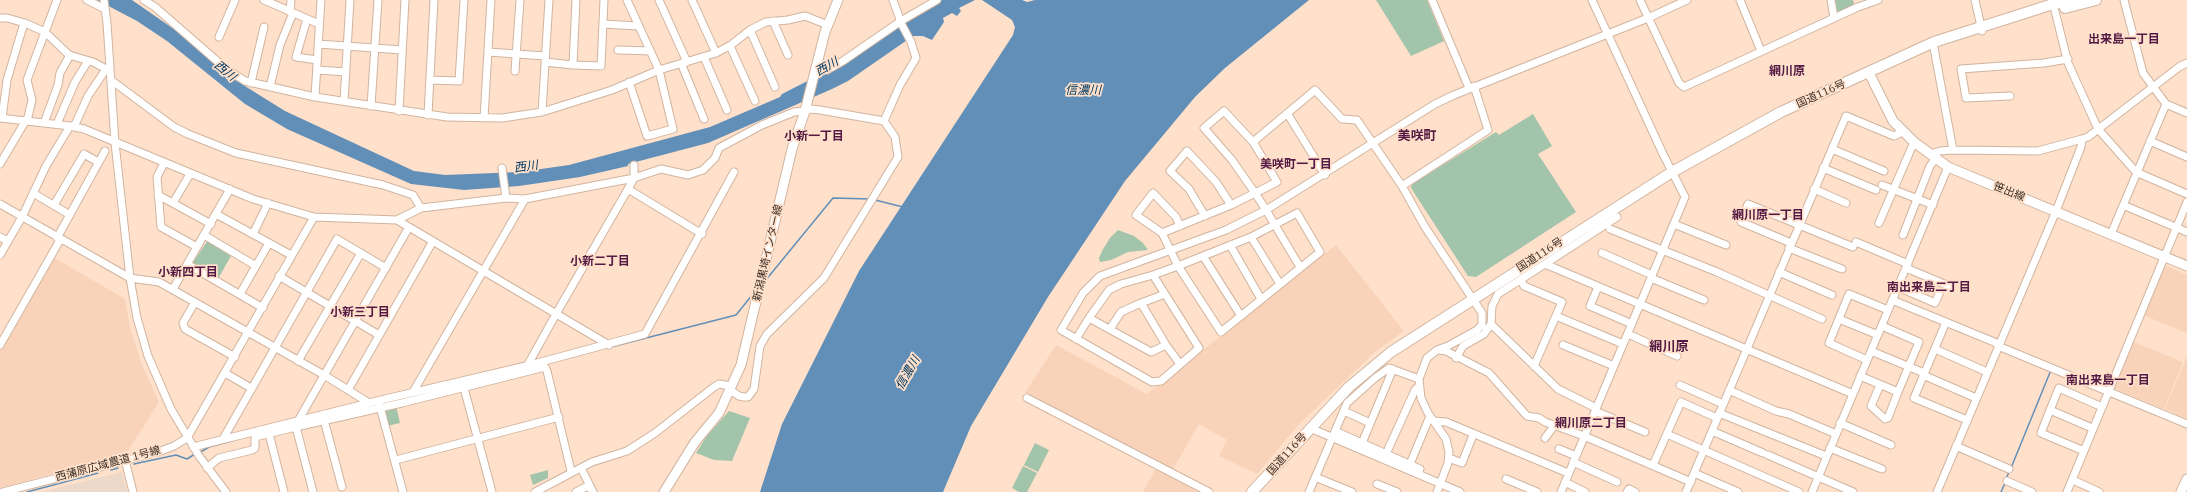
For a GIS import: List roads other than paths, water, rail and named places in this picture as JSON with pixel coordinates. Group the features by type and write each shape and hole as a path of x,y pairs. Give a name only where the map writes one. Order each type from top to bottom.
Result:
{"highway":[{"name":"国道116号","path":"1868,73 1878,73 1981,29 2072,0"},
{"name":"国道116号","path":"1252,492 1349,387 1391,352 1473,298 1672,172 1781,112 1868,73 1876,67 1934,42 2096,0"}],"main road":[{"name":"新潟黒埼インター線","path":"664,492 695,442 719,413 741,365 792,149 805,109 828,25 838,0"},
{"name":"笹出線","path":"1868,73 1883,105 1902,132 1948,167 2187,266"},
{"path":"2182,492 2187,479"}],"street":[{"path":"0,164 26,121 32,100 27,80 57,0"},
{"path":"87,0 104,5 108,70 111,80 115,142 130,278 137,318 148,356 171,409 187,438 207,468 226,492"},
{"path":"144,0 155,7 225,68 251,83 270,88 400,111 428,115 484,118 502,118 542,112 659,70 716,53 730,46 750,30 766,22 805,16 828,25"},
{"path":"219,37 235,0"},
{"path":"264,0 319,24"},
{"path":"270,88 280,46 292,12 291,0"},
{"path":"315,96 321,0"},
{"path":"344,101 350,0"},
{"path":"371,106 378,0"},
{"path":"400,111 405,0"},
{"path":"428,115 434,0"},
{"path":"430,80 459,81 464,0"},
{"path":"484,118 491,0"},
{"path":"515,71 520,0"},
{"path":"542,112 549,0"},
{"path":"573,65 576,0"},
{"path":"488,52 516,54 573,65 601,66 604,0"},
{"path":"627,0 659,70 673,129 647,136 629,82"},
{"path":"659,0 704,119"},
{"path":"692,0 716,53"},
{"path":"884,121 900,84 916,58 911,42 901,23 893,0"},
{"path":"814,73 827,70 843,61 937,0"},
{"path":"1402,186 1488,130 1472,87 1432,0"},
{"path":"1561,492 1685,197 1592,0"},
{"path":"1640,0 1679,83 1684,88 1834,18 1857,3 1878,0"},
{"path":"1153,275 1199,348 1161,381 1152,382 1061,330 1083,294 1100,276 1226,230 1266,210 1325,175 1435,104 1472,87 1648,18 1688,0"},
{"path":"1740,0 1761,51"},
{"path":"1831,0 1834,18"},
{"path":"1975,0 1981,29"},
{"path":"2124,0 2143,73 2166,104 2187,113"},
{"path":"2055,11 2068,59 2098,128 2136,172 2187,194"},
{"path":"0,18 7,18 24,23 45,32 70,55 108,70"},
{"path":"307,19 296,56 317,60"},
{"path":"773,21 788,55"},
{"path":"24,23 7,80 1,118 72,126 115,142 190,174 268,203 314,217 397,220 609,345"},
{"path":"603,24 638,26"},
{"path":"251,83 264,27"},
{"path":"750,30 775,87"},
{"path":"318,44 402,50"},
{"path":"730,46 755,102"},
{"path":"1934,48 1953,150"},
{"path":"618,50 650,51"},
{"path":"44,123 58,85 60,73 70,55"},
{"path":"704,57 727,110"},
{"path":"2010,96 1966,98 1961,68 2044,63 2068,59"},
{"path":"57,124 75,82 88,61"},
{"path":"1903,235 1933,156 1940,150 2038,151 2082,139 2179,67 2187,63"},
{"path":"0,255 22,217 46,166 72,126 88,96 108,70"},
{"path":"317,70 346,72"},
{"path":"111,80 174,127 188,134 236,153 384,185 413,195 421,208"},
{"path":"1253,142 1315,90 1342,119 1357,120 1402,186 1425,227 1482,313 1482,325 1477,330 1448,346 1437,350 1427,358 1419,383 1386,454"},
{"path":"2110,234 2166,104"},
{"path":"397,220 421,208 506,198 525,199 634,178 661,168 688,175 703,170 715,158 719,148 780,117 805,109 820,110 884,121 895,137 898,157 824,278 767,334 760,346 754,388 748,396 739,396 730,388 719,384 642,443 627,451 592,462 571,471 535,492"},
{"path":"1162,233 1231,205 1255,193 1278,182 1253,142 1224,111 1204,128 1232,160 1255,193 1300,267"},
{"path":"1287,113 1325,175"},
{"path":"1686,492 1846,116 1894,136 1902,132"},
{"path":"1936,492 2056,211 2081,147 2082,139"},
{"path":"2150,141 2187,157"},
{"path":"1879,223 1914,142"},
{"path":"1832,149 1884,170"},
{"path":"1205,216 1189,189 1170,171 1187,151 1216,182 1231,205"},
{"path":"0,346 59,239 98,162 105,152"},
{"path":"54,205 84,154 98,162"},
{"path":"164,163 157,177 161,227 197,247"},
{"path":"526,369 634,178 634,165"},
{"path":"1812,492 1948,167"},
{"path":"502,168 506,198"},
{"path":"1824,168 1879,188 1894,190 1933,205"},
{"path":"207,468 219,458 252,450 255,448 255,437 269,434 297,424 369,403 379,404 464,388 644,334 702,234 734,172"},
{"path":"173,203 190,174"},
{"path":"173,289 230,189"},
{"path":"628,189 702,234"},
{"path":"1814,189 1846,203"},
{"path":"33,193 70,215"},
{"path":"1076,339 1109,290 1121,284 1178,266 1251,237 1297,213 1320,252 1221,332 1178,266 1162,233 1136,216 1153,193 1176,217 1180,226"},
{"path":"158,195 210,224"},
{"path":"413,392 525,199"},
{"path":"2067,492 2073,480 2092,428 2187,202"},
{"path":"253,234 268,203"},
{"path":"0,204 59,239 130,278 154,280 173,289 274,348 324,375 369,403"},
{"path":"1842,270 1741,222 1748,204 1854,244 1907,266 1949,286"},
{"path":"2122,205 2187,232"},
{"path":"216,214 291,255"},
{"path":"187,438 249,333 278,276 314,217"},
{"path":"1617,217 1498,294 1494,299 1490,314 1491,324 1558,389 1645,432"},
{"path":"1674,224 1726,245"},
{"path":"313,492 297,424 409,227"},
{"path":"1610,229 1663,250 1822,319"},
{"path":"204,235 256,266"},
{"path":"0,237 8,241"},
{"path":"1251,237 1280,284"},
{"path":"223,439 337,239 386,268"},
{"path":"348,390 433,241"},
{"path":"240,294 269,243"},
{"path":"1230,245 1261,299"},
{"path":"298,361 361,253"},
{"path":"1602,253 1704,300"},
{"path":"1203,256 1241,316"},
{"path":"188,264 263,308"},
{"path":"1545,264 1639,305 1746,348 1853,394"},
{"path":"1779,272 1832,295"},
{"path":"278,276 379,335"},
{"path":"1520,280 1524,286 1562,302 1534,366"},
{"path":"1598,287 1590,306 1632,324"},
{"path":"1898,287 1935,303 1939,294"},
{"path":"1110,329 1121,312 1166,294"},
{"path":"1867,360 1829,343 1849,294 1888,310"},
{"path":"1892,300 2187,424"},
{"path":"195,302 183,324 185,329 235,357"},
{"path":"1142,303 1166,345 1180,364"},
{"path":"1556,316 1623,344"},
{"path":"1089,318 1151,352 1166,345"},
{"path":"1839,319 1878,335"},
{"path":"1946,322 1914,398 1967,420"},
{"path":"1456,358 1462,346 1484,334 1491,324"},
{"path":"1880,385 1871,406 1885,420 1888,418 1920,342 1882,326"},
{"path":"1628,334 1677,356"},
{"path":"1563,345 1614,366"},
{"path":"1935,349 1987,372"},
{"path":"1437,350 1446,351 1456,358 1489,374 1527,416 1539,418 1554,426 1584,436 1691,482"},
{"path":"1871,351 1976,398"},
{"path":"193,447 223,439 324,420 379,404 413,392 526,369 545,367 559,417 571,471"},
{"path":"1309,492 1348,403 1375,378 1389,368 1419,383"},
{"path":"1362,443 1393,369"},
{"path":"225,373 251,388"},
{"path":"1860,376 1898,392"},
{"path":"1419,383 1421,398 1446,439 1449,458 1437,492"},
{"path":"1680,385 1723,404"},
{"path":"464,388 492,492"},
{"path":"2084,451 2041,433 2059,388 2102,407"},
{"path":"1729,390 1776,411 1789,414 1836,434"},
{"path":"1027,398 1209,492"},
{"path":"1653,465 1681,402 1826,456"},
{"path":"379,404 396,460 403,492"},
{"path":"1344,410 1370,423"},
{"path":"2050,410 2092,428"},
{"path":"396,460 559,417"},
{"path":"1432,418 1446,422 1473,435 1568,473"},
{"path":"1410,464 1432,418"},
{"path":"324,420 342,487"},
{"path":"1840,423 1891,445"},
{"path":"1545,438 1554,426"},
{"path":"1310,428 1362,443 1420,469 1418,474"},
{"path":"1712,432 1853,492"},
{"path":"269,434 284,492"},
{"path":"1667,434 1799,492"},
{"path":"1334,435 1460,492"},
{"path":"1449,458 1462,463 1473,435"},
{"name":"西蒲原広域農道 1号線","path":"3,492 168,448 187,438"},
{"path":"1956,446 2009,469"},
{"path":"1830,448 1882,469"},
{"path":"1559,449 1574,459 1617,482"},
{"path":"125,460 133,492"},
{"path":"581,468 593,492"},
{"path":"1694,473 1738,492"},
{"path":"1315,477 1352,492"},
{"path":"1506,479 1537,492"},
{"path":"2073,480 2099,492"},
{"path":"2007,481 2032,492"},
{"path":"1565,482 1585,492"},
{"path":"1377,484 1397,492"},
{"path":"576,492 588,486 593,492"},
{"path":"1628,492 1629,489 1635,492"}],"water":[{"path":"97,0 132,0 178,32 232,78 285,111 414,171 445,175 520,172 569,165 710,127 780,97 782,94 837,66 940,0 975,0 959,8 961,11 957,16 952,13 943,18 944,22 932,40 923,36 913,36 848,81 708,143 628,164 628,166 580,177 519,186 464,190 411,184 287,129 245,104 167,41 137,21"},
{"name":"信濃川","path":"982,0 1022,0 1027,2 1035,0 1309,0 1225,68 1195,97 1125,181 1048,297 971,426 943,492 760,492 782,424 859,271 1013,35 1015,27 1012,20"}],"waterway":[{"path":"765,281 833,198 870,199"},
{"path":"875,200 903,207"},
{"path":"611,347 736,315 753,294"},
{"path":"2011,468 2051,370"},
{"path":"386,402 411,397"},
{"path":"199,453 209,447 235,440"},
{"path":"134,464 176,455 187,459 195,454"},
{"path":"111,470 118,468"},
{"path":"2006,479 2009,472"},
{"path":"27,492 98,473"},
{"path":"2001,492 2005,483"}],"district":[{"name":"出来島一丁目","path":"2124,40"},
{"name":"網川原","path":"1787,72"},
{"name":"美咲町","path":"1417,136"},
{"name":"小新一丁目","path":"814,137"},
{"name":"美咲町一丁目","path":"1296,165"},
{"name":"網川原一丁目","path":"1768,216"},
{"name":"小新二丁目","path":"600,262"},
{"name":"小新四丁目","path":"188,273"},
{"name":"南出来島二丁目","path":"1929,288"},
{"name":"小新三丁目","path":"360,313"},
{"name":"網川原","path":"1669,347"},
{"name":"南出来島一丁目","path":"2108,381"},
{"name":"網川原二丁目","path":"1591,424"}],"water label":[{"name":"西川","path":"827,67"},
{"name":"西川","path":"225,71"},
{"name":"西川","path":"526,167"}]}
